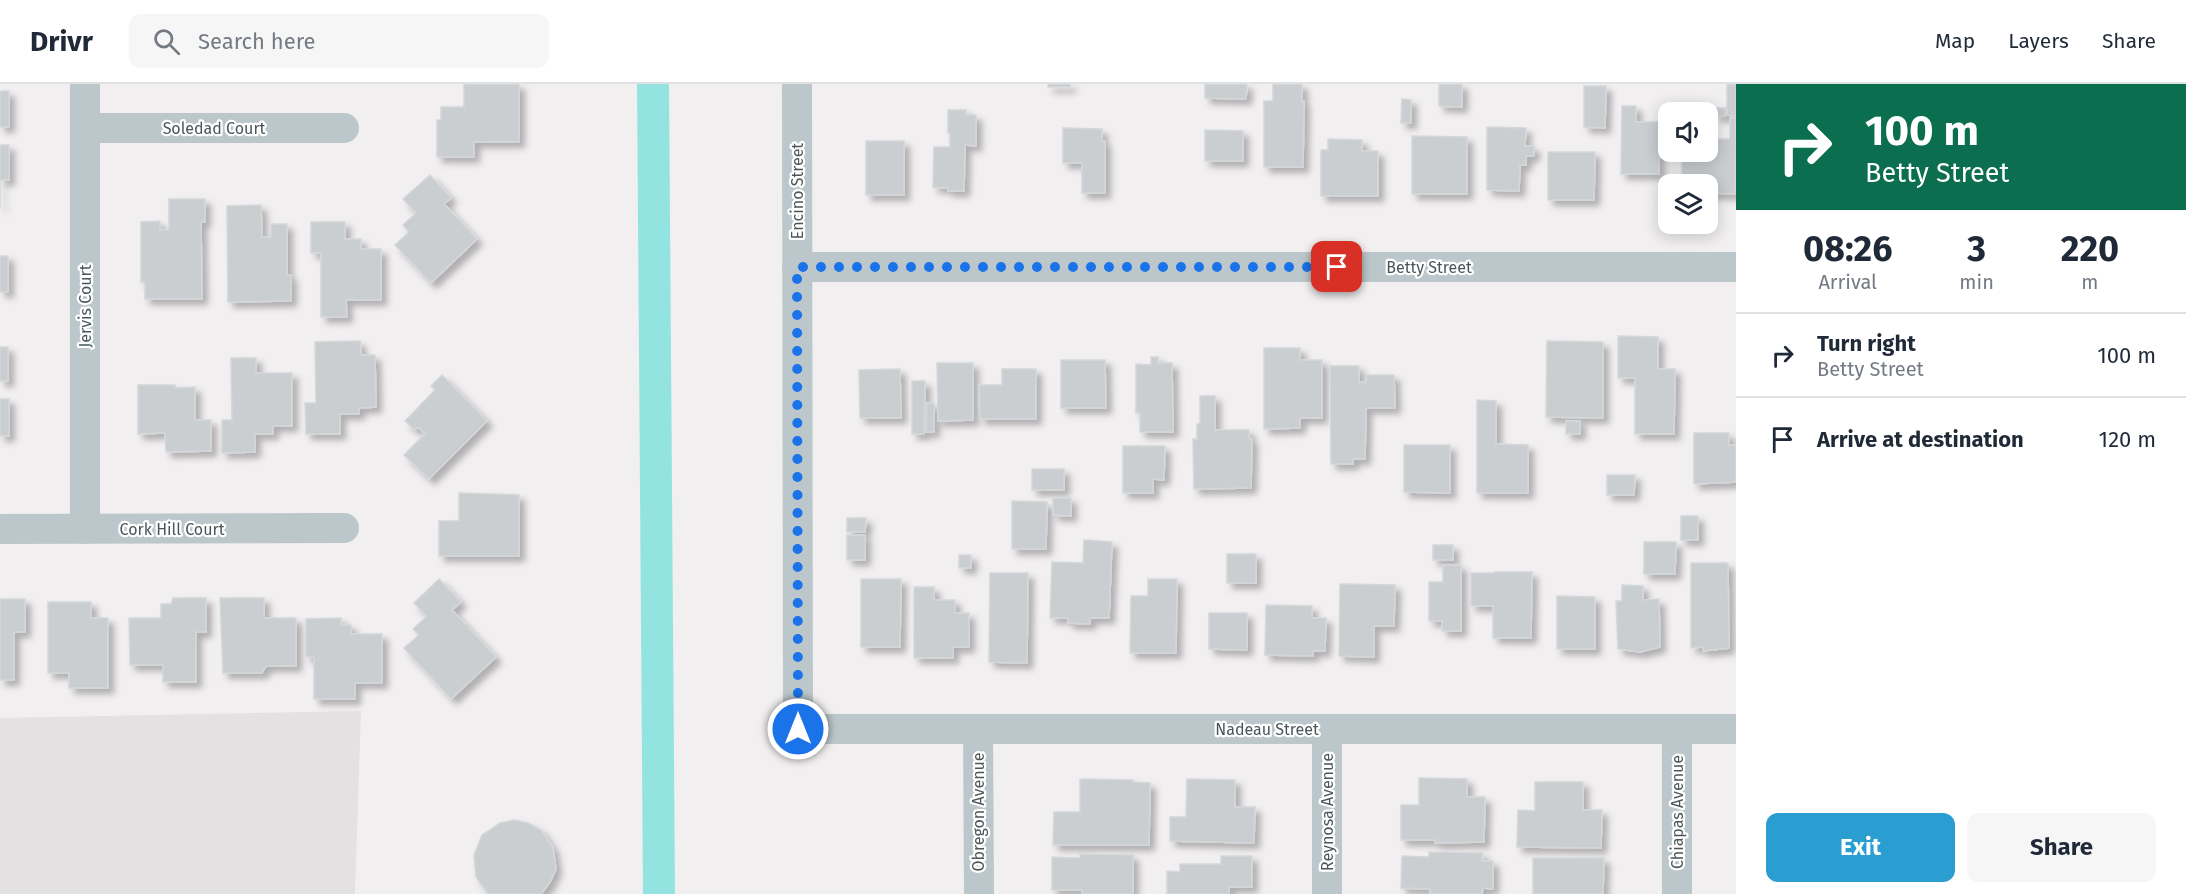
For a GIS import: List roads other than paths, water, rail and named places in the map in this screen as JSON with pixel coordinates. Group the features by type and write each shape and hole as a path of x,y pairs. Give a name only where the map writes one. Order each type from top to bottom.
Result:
{"street":[{"name":"Jervis Court","path":"85,84 85,529"},
{"name":"Encino Street","path":"797,84 798,729"},
{"name":"Soledad Court","path":"85,128 344,128"},
{"name":"Betty Street","path":"797,267 1736,267"},
{"name":"Cork Hill Court","path":"0,529 344,528"},
{"name":"Nadeau Street","path":"798,729 1736,729"},
{"name":"Obregon Avenue","path":"978,729 979,894"},
{"name":"Reynosa Avenue","path":"1327,729 1328,894"},
{"name":"Chiapas Avenue","path":"1677,729 1677,894"}],"waterway":[{"path":"653,84 659,894"}]}
